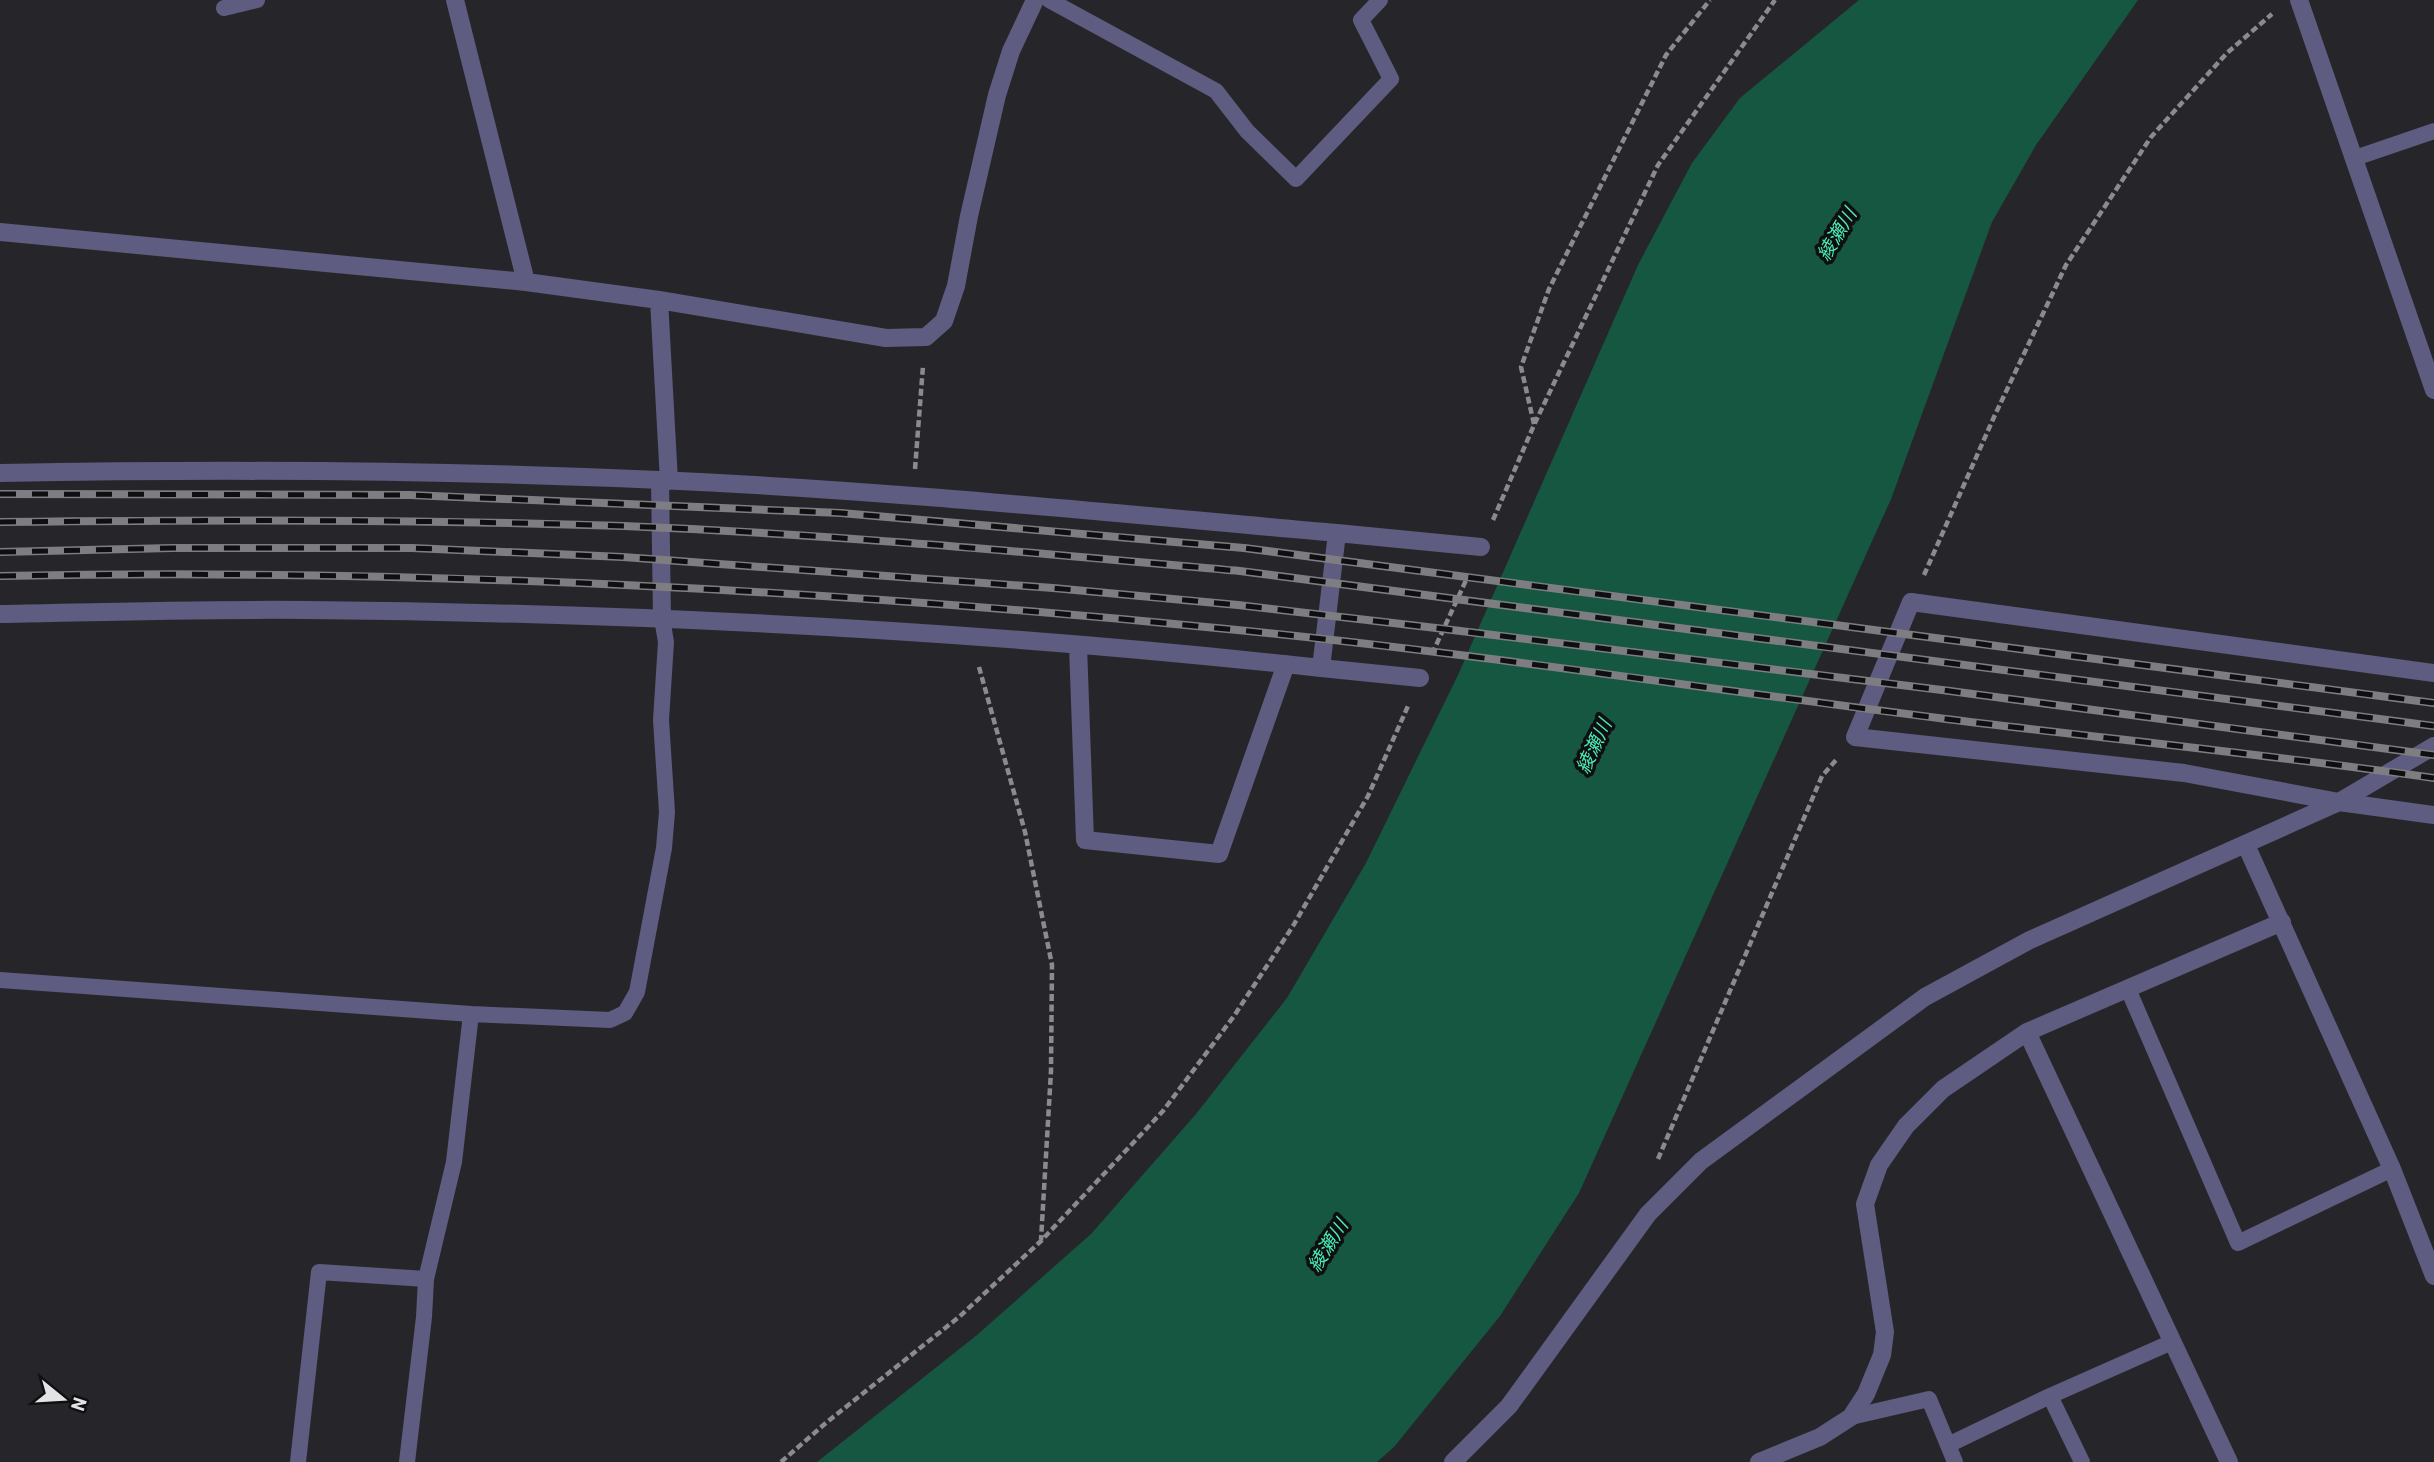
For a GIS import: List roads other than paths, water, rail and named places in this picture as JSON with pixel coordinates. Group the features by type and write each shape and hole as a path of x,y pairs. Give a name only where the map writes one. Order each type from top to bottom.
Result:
{"street":[{"path":"455,0 526,282"},
{"path":"0,232 526,282 659,300 886,338 926,337 944,321 956,286 968,216 996,95 1011,51 1035,0"},
{"path":"2299,0 2434,390"},
{"path":"659,300 665,480 662,618"},
{"path":"0,473 170,470 665,480 914,496 1481,547"},
{"path":"1321,668 1337,533"},
{"path":"2434,673 1911,602 1855,737 2184,773 2340,802 2434,815"},
{"path":"0,614 304,610 662,618 900,630 1420,678"},
{"path":"1078,646 1085,840 1219,854 1286,664"},
{"path":"1453,1462 1509,1405 1648,1214 1701,1161 1925,997 2030,940 2340,802 2434,746"},
{"path":"2246,845 2392,1169 2434,1276"},
{"path":"1759,1462 1820,1437 1851,1416 1866,1394 1882,1355 1885,1332 1865,1204 1880,1165 1906,1126 1942,1089 2027,1032 2281,922"},
{"path":"2027,1032 2229,1462"}],"lane":[{"path":"224,8 257,0"},
{"path":"1049,0 1216,91 1247,131 1296,179 1391,79 1361,20 1380,0"},
{"path":"2355,158 2434,131"},
{"path":"0,980 471,1014 610,1020 625,1013 636,992 664,848 667,812 661,720 666,642 662,618"},
{"path":"2127,989 2238,1243 2392,1169"},
{"path":"407,1462 426,1279 454,1161 471,1014"},
{"path":"298,1462 319,1272 426,1279"},
{"path":"1948,1445 2172,1342"},
{"path":"2050,1396 2082,1462"},
{"path":"1851,1416 1929,1399 1955,1462"}],"water":[{"name":"綾瀬川","path":"1859,0 2138,0 2036,145 1992,222 1891,499 1579,1193 1500,1316 1394,1447 1377,1462 817,1462 977,1335 1092,1233 1196,1114 1287,998 1366,863 1458,675 1638,265 1692,163 1740,98"}],"railway":[{"path":"0,494 410,495 841,513 1244,548 2434,703"},
{"path":"0,522 312,521 624,526 1009,551 1240,571 2434,726"},
{"path":"0,552 172,548 412,548 623,557 1053,588 1238,605 1436,628 1950,691 2434,755"},
{"path":"0,576 307,575 614,584 1074,615 1317,638 1946,719 2434,778"}]}
